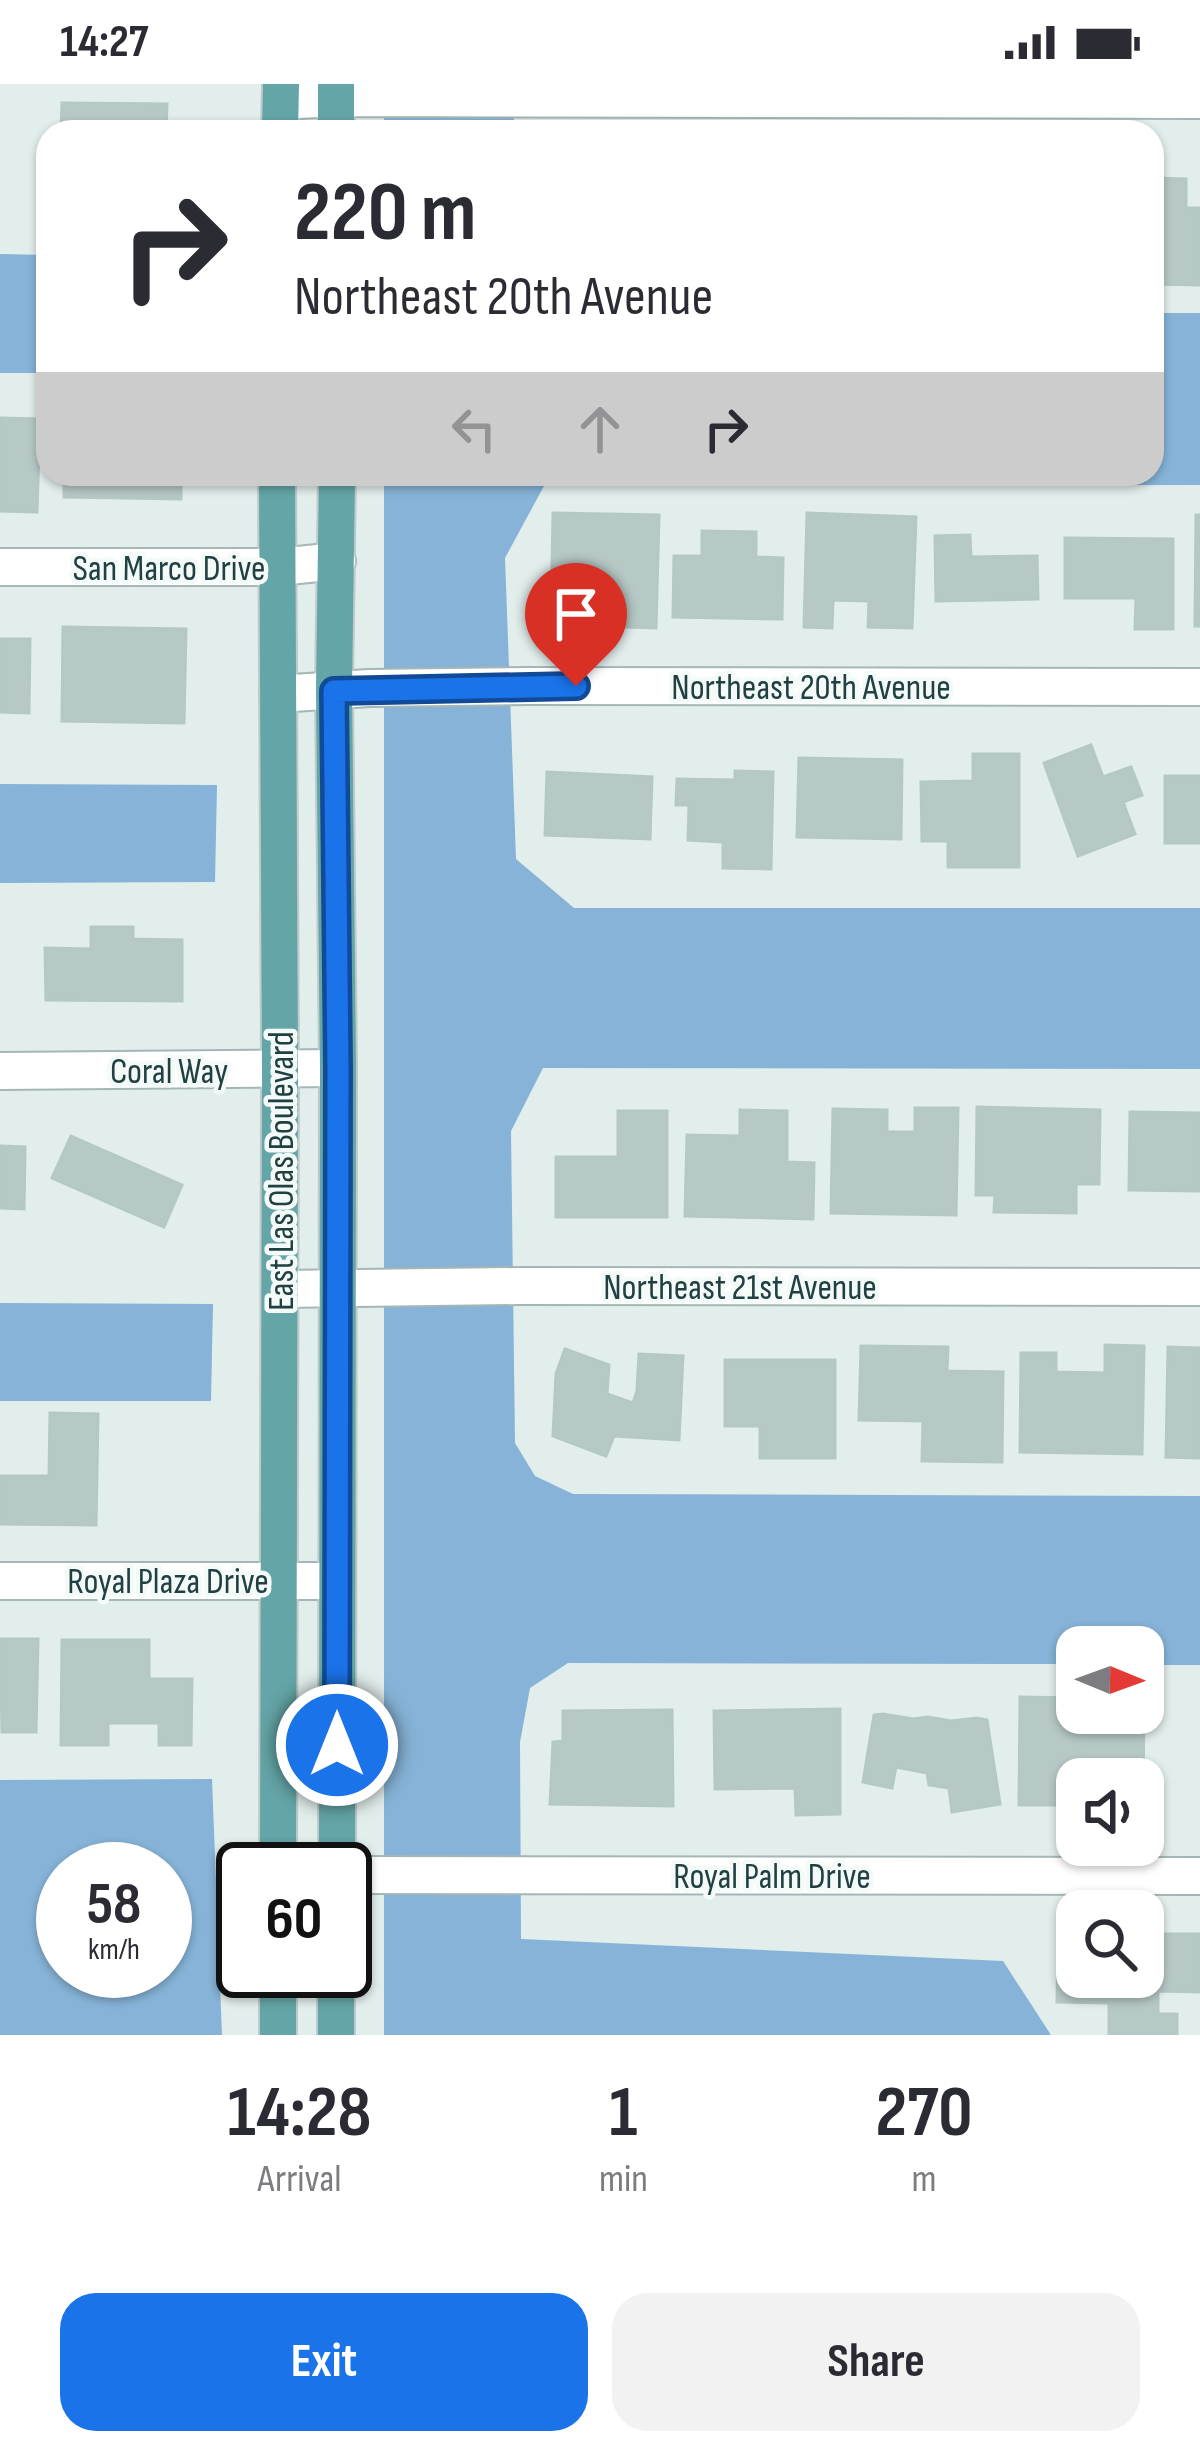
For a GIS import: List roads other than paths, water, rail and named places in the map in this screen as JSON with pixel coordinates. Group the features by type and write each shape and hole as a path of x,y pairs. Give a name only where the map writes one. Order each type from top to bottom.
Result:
{"main road":[{"name":"East Las Olas Boulevard","path":"278,486 278,1842"},
{"name":"East Las Olas Boulevard","path":"337,486 337,562 351,689 338,1068 337,1288 337,1581 350,1842"},
{"path":"278,1998 278,2035"},
{"path":"336,1998 336,2035"}],"street":[{"path":"281,106 382,99 1200,100"},
{"name":"San Marco Drive","path":"0,567 279,567 337,562"},
{"name":"Northeast 20th Avenue","path":"278,694 528,686 1200,687"},
{"name":"Coral Way","path":"0,1072 338,1068"},
{"name":"Northeast 21st Avenue","path":"280,1289 1200,1287"},
{"name":"Royal Plaza Drive","path":"0,1581 337,1581"},
{"name":"Royal Palm Drive","path":"372,1873 1200,1876"}],"water":[{"path":"384,84 514,84 514,120 384,120"},
{"path":"0,254 36,255 36,373 0,373"},
{"path":"1164,313 1200,313 1200,485 1164,485"},
{"path":"384,486 544,486 505,558 516,859 574,908 1200,908 1200,1069 543,1068 511,1131 515,1443 535,1476 573,1494 1200,1496 1200,1665 1164,1665 1164,1626 1056,1626 1056,1664 568,1663 530,1688 520,1742 521,1939 1003,1961 1051,2035 384,2035"},
{"path":"0,784 217,785 215,882 0,883"},
{"path":"0,1303 213,1304 211,1401 0,1401"},
{"path":"212,1779 216,1998 221,1998 222,2035 0,2035 0,1780"}]}
